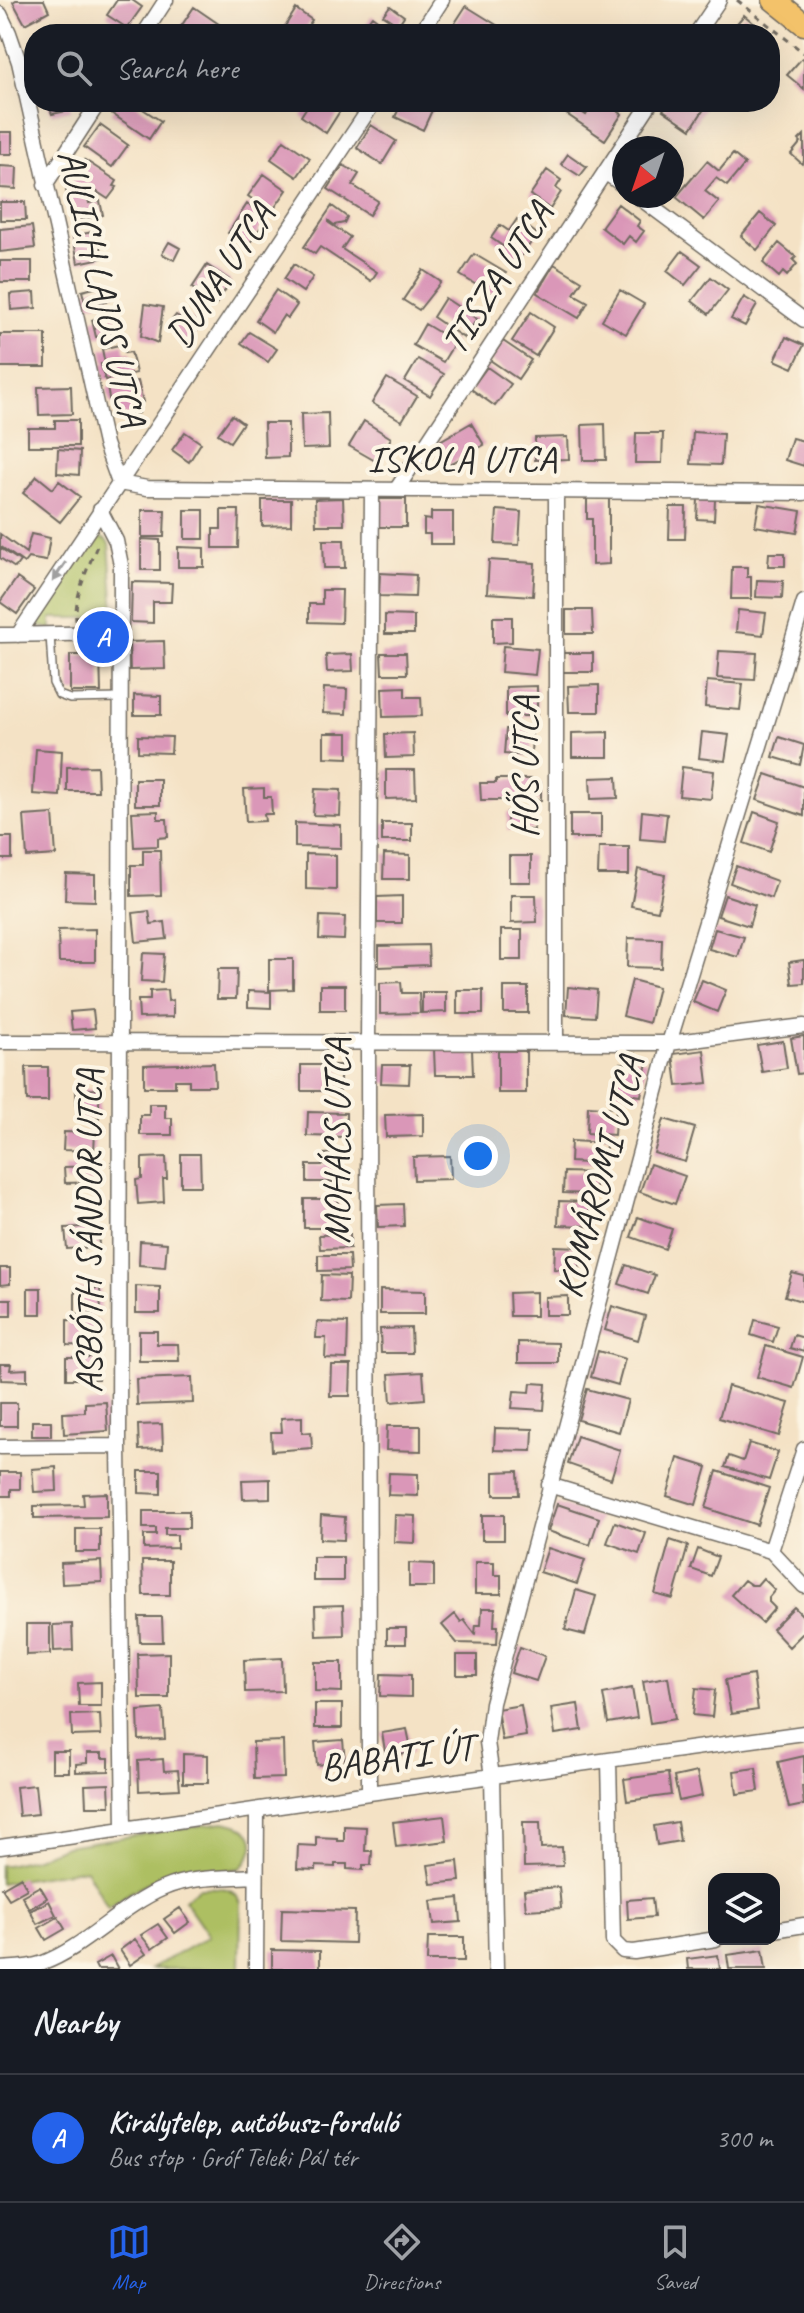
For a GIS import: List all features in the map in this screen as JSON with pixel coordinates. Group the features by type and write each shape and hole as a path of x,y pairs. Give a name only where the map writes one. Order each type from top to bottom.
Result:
{"main road":[{"path":"774,0 804,24"}],"street":[{"path":"150,24 166,0"},
{"path":"426,24 442,0"},
{"path":"703,24 719,0"},
{"name":"AULICH LAJOS UTCA","path":"0,14 17,55 24,88"},
{"name":"AULICH LAJOS UTCA","path":"29,112 105,444 119,483"},
{"path":"45,185 92,112"},
{"name":"DUNA UTCA","path":"18,635 367,112"},
{"name":"TISZA UTCA","path":"396,490 644,112"},
{"path":"605,172 612,177"},
{"path":"653,208 804,320"},
{"name":"ISKOLA UTCA","path":"119,483 147,488 804,493"},
{"name":"MOHÁCS UTCA","path":"369,1793 368,1042 372,490"},
{"name":"HŐS UTCA","path":"556,491 556,1043"},
{"name":"ASBÓTH SÁNDOR UTCA","path":"100,510 116,541 121,565 119,1446 124,1829"},
{"name":"KOMÁROMI UTCA","path":"496,1969 492,1776 487,1742 492,1703 669,1043 804,602"},
{"path":"0,635 119,633"},
{"path":"0,1042 669,1043 804,1026"},
{"path":"0,1447 119,1446"},
{"path":"771,1551 804,1449"},
{"path":"549,1485 771,1551 804,1586"},
{"name":"BABATI ÚT","path":"0,1847 804,1733"},
{"path":"609,1761 613,1941 623,1951 634,1952 708,1940"},
{"path":"256,1969 257,1810"},
{"path":"0,1969 40,1964 59,1956 165,1888 187,1882 255,1876"},
{"path":"780,1929 804,1925"}],"lane":[{"path":"50,634 53,683 59,695 70,699 121,698"}],"path":[{"path":"737,0 767,24"},
{"path":"780,34 804,53"},
{"path":"76,634 76,603 86,572 109,524"}],"green space":[{"path":"96,536 109,544 114,612 110,622 96,629 96,618 51,618 51,629 39,626 38,616 90,538"},
{"path":"223,1822 242,1827 252,1837 252,1851 241,1868 163,1876 134,1890 108,1908 86,1869 0,1883 0,1865 33,1859 66,1846"},
{"path":"199,1888 229,1890 241,1903 240,1969 151,1969 209,1936 184,1900"}],"building":[{"path":"44,0 49,11 25,24 13,2"},
{"path":"117,0 132,0 142,7 130,24 121,24 107,15"},
{"path":"390,6 404,16 396,24 383,15"},
{"path":"466,6 495,24 454,24"},
{"path":"194,7 219,24 183,24"},
{"path":"296,9 312,20 309,24 286,24"},
{"path":"744,15 755,24 736,24"},
{"path":"372,16 383,24 366,24"},
{"path":"804,59 804,89 787,75"},
{"path":"147,112 161,121 149,139 111,113"},
{"path":"304,112 339,112 326,133 301,116"},
{"path":"397,112 431,112 423,130 395,117"},
{"path":"563,112 622,114 605,140"},
{"path":"666,112 702,112 691,129"},
{"path":"100,125 128,145 112,167 84,147"},
{"path":"371,125 396,141 382,164 357,148"},
{"path":"0,132 12,132 12,154 0,154"},
{"path":"804,135 804,161 802,164 791,154"},
{"path":"284,140 310,158 297,177 271,159"},
{"path":"568,154 587,167 580,176 561,164"},
{"path":"733,154 745,164 727,186 716,178 705,191 719,202 704,220 684,204 684,188 707,161 719,171"},
{"path":"85,160 117,181 114,186 117,187 108,199 91,188 87,194 89,203 100,201 103,215 72,222 66,190"},
{"path":"343,165 359,174 352,185 378,201 369,215 328,189"},
{"path":"0,166 17,167 16,189 0,188"},
{"path":"547,170 561,180 556,188 561,192 550,209 530,195"},
{"path":"264,174 287,190 271,213 248,196"},
{"path":"0,202 25,202 26,220 0,220"},
{"path":"247,204 267,218 248,246 228,233"},
{"path":"332,206 347,217 344,223 334,225 329,221 329,223 350,237 342,249 377,272 371,281 320,247 315,254 304,247"},
{"path":"615,208 623,208 640,221 637,226 644,231 636,242 629,236 623,244 601,227"},
{"path":"760,213 776,226 757,250 741,236"},
{"path":"517,219 537,234 520,258 491,238 500,225 509,231"},
{"path":"32,226 35,248 0,252 0,229"},
{"path":"97,231 102,258 78,263 73,236"},
{"path":"169,242 180,248 174,260 162,254"},
{"path":"779,243 796,257 793,260 797,264 787,276 783,272 779,277 763,263"},
{"path":"682,251 701,265 685,285 667,271"},
{"path":"474,254 506,273 493,295 460,275"},
{"path":"0,261 32,261 32,282 0,282"},
{"path":"294,264 313,277 303,292 284,279"},
{"path":"554,264 582,281 574,294 588,302 579,318 537,293"},
{"path":"207,265 231,281 216,304 192,288"},
{"path":"423,270 441,282 419,310 403,300"},
{"path":"711,277 728,290 709,314 692,301"},
{"path":"106,285 110,300 86,306 82,291"},
{"path":"276,290 297,305 288,318 284,315 273,332 256,320"},
{"path":"620,290 644,304 626,334 602,320"},
{"path":"35,292 36,308 11,310 10,294"},
{"path":"744,297 757,305 745,326 731,319"},
{"path":"445,298 477,319 464,338 433,317"},
{"path":"145,304 163,307 158,343 141,336"},
{"path":"531,312 554,327 536,356 512,341"},
{"path":"108,314 108,317 116,315 120,332 96,337 92,320"},
{"path":"176,315 183,319 186,315 201,325 188,343 166,328"},
{"path":"425,324 455,342 443,362 413,345"},
{"path":"249,332 277,349 268,362 241,343"},
{"path":"0,334 46,334 46,367 0,367"},
{"path":"786,337 804,345 793,368 775,360"},
{"path":"503,341 531,360 518,379 490,360"},
{"path":"123,344 125,353 131,352 136,373 105,380 101,364 105,364 102,349"},
{"path":"418,359 444,374 430,396 405,381"},
{"path":"487,367 511,384 495,406 471,389"},
{"path":"387,378 417,396 402,421 372,403"},
{"path":"138,381 143,402 137,404 139,413 117,417 107,388"},
{"path":"71,386 72,414 39,415 38,387"},
{"path":"328,413 329,448 302,449 301,414"},
{"path":"232,415 243,423 230,442 218,434"},
{"path":"55,420 78,420 78,446 28,446 28,428 55,428"},
{"path":"364,421 391,438 377,462 349,446"},
{"path":"264,423 288,423 288,457 265,458"},
{"path":"471,423 484,445 445,467 433,445"},
{"path":"605,424 606,460 583,460 582,425"},
{"path":"185,432 201,443 189,462 172,450"},
{"path":"693,432 723,434 721,465 691,464"},
{"path":"636,433 663,433 662,463 635,463"},
{"path":"568,437 569,459 535,460 535,438"},
{"path":"792,438 804,441 804,466 785,460"},
{"path":"58,449 80,451 79,475 57,473"},
{"path":"37,476 53,489 59,481 80,497 60,522 23,493"},
{"path":"343,498 344,525 316,525 315,499"},
{"path":"587,498 609,498 609,564 592,565 592,519 587,519"},
{"path":"378,499 406,499 406,527 378,527"},
{"path":"698,499 715,500 714,520 697,519"},
{"path":"262,500 291,500 291,525 262,526"},
{"path":"759,504 801,511 797,533 755,526"},
{"path":"670,507 686,507 685,539 669,539"},
{"path":"142,510 165,510 164,537 142,537"},
{"path":"185,510 204,510 204,539 185,539"},
{"path":"221,510 239,510 238,548 213,548 213,529 221,529"},
{"path":"497,510 521,512 519,545 495,544"},
{"path":"431,512 453,512 453,544 430,544 430,534 424,534 424,519 431,520"},
{"path":"0,534 26,553 31,534 50,538 46,561 28,558 24,563 0,546"},
{"path":"141,539 160,540 160,570 141,570"},
{"path":"323,540 344,540 345,568 324,568"},
{"path":"178,547 204,548 204,567 178,567"},
{"path":"0,548 20,561 15,568 0,558"},
{"path":"769,553 785,553 785,566 768,566"},
{"path":"489,560 535,563 533,596 487,593"},
{"path":"732,567 747,567 747,577 751,577 751,599 731,599"},
{"path":"380,573 416,575 415,597 379,596"},
{"path":"17,578 34,590 17,614 0,602"},
{"path":"757,580 783,581 782,598 756,597"},
{"path":"132,582 172,583 171,602 153,602 153,623 131,622"},
{"path":"322,590 342,590 341,623 309,622 309,604 322,604"},
{"path":"566,610 592,610 593,634 566,634"},
{"path":"738,610 766,613 763,635 736,632"},
{"path":"385,615 414,616 414,634 385,634"},
{"path":"493,617 512,617 512,642 493,643"},
{"path":"164,641 165,669 130,670 129,642"},
{"path":"503,646 538,649 535,675 501,672"},
{"path":"719,651 757,653 755,680 717,678"},
{"path":"381,653 406,653 407,674 382,674"},
{"path":"563,653 593,653 593,672 563,672"},
{"path":"352,654 353,671 327,672 326,655"},
{"path":"70,655 100,655 101,692 70,692"},
{"path":"707,681 743,684 740,710 705,707"},
{"path":"599,685 599,712 569,712 568,686"},
{"path":"537,686 537,716 506,716 506,687"},
{"path":"405,687 405,697 421,697 422,716 383,717 382,688"},
{"path":"324,688 347,689 346,714 323,713"},
{"path":"134,695 161,696 161,715 134,715"},
{"path":"506,729 532,731 531,756 504,754"},
{"path":"608,732 608,757 572,757 572,733"},
{"path":"702,732 729,735 725,761 699,758"},
{"path":"324,733 348,733 348,758 324,757"},
{"path":"413,733 414,757 386,758 385,734"},
{"path":"138,736 172,737 171,753 138,752"},
{"path":"779,737 804,745 800,765 773,757"},
{"path":"36,749 62,751 60,796 33,794"},
{"path":"97,766 98,791 67,791 67,767"},
{"path":"682,767 714,771 711,799 679,796"},
{"path":"386,770 415,770 416,798 386,799"},
{"path":"766,774 804,787 804,816 757,800"},
{"path":"617,777 618,798 591,799 590,778"},
{"path":"135,779 160,779 160,805 135,805"},
{"path":"496,779 532,779 532,783 541,783 541,800 481,800 480,783 496,783"},
{"path":"264,788 264,797 271,797 272,814 264,814 265,821 246,822 244,789"},
{"path":"315,789 341,790 340,816 313,815"},
{"path":"158,811 158,819 167,819 168,837 158,838 158,846 134,847 132,812"},
{"path":"642,811 667,814 664,841 640,839"},
{"path":"507,812 533,812 534,830 507,830"},
{"path":"754,812 779,821 769,852 744,843"},
{"path":"53,814 56,855 27,857 24,816"},
{"path":"570,814 601,814 601,838 570,838"},
{"path":"295,823 341,825 341,848 295,847"},
{"path":"382,823 412,823 412,841 382,841"},
{"path":"0,837 12,837 12,859 0,859"},
{"path":"599,847 629,847 629,875 598,875"},
{"path":"143,850 160,850 161,895 131,896 131,865 143,865"},
{"path":"306,854 336,855 336,890 306,889"},
{"path":"384,854 410,855 410,879 383,879"},
{"path":"509,856 531,856 531,882 509,882"},
{"path":"736,866 777,881 771,898 730,883"},
{"path":"638,869 665,875 658,911 631,906"},
{"path":"66,874 95,875 95,901 65,900"},
{"path":"511,895 536,895 537,922 511,923"},
{"path":"725,895 755,905 749,926 718,916"},
{"path":"402,896 402,923 377,923 377,897"},
{"path":"149,911 151,924 165,922 167,939 136,942 133,913"},
{"path":"320,916 345,917 344,940 319,939"},
{"path":"95,929 95,962 59,962 58,930"},
{"path":"715,929 744,937 738,957 709,949"},
{"path":"501,930 522,930 522,960 501,960"},
{"path":"628,938 662,939 661,968 627,967"},
{"path":"428,945 429,965 379,967 379,946"},
{"path":"143,953 164,954 162,982 141,981"},
{"path":"269,959 293,959 293,989 269,990"},
{"path":"804,960 804,983 792,984 789,962"},
{"path":"218,969 237,969 236,999 217,999"},
{"path":"632,980 658,987 649,1023 623,1016"},
{"path":"702,980 726,990 717,1012 693,1002"},
{"path":"401,982 402,993 419,993 420,1013 380,1014 380,983"},
{"path":"320,985 345,985 345,1010 320,1010"},
{"path":"504,987 528,987 528,1013 504,1013"},
{"path":"568,987 597,990 595,1017 566,1015"},
{"path":"167,990 168,1001 173,1000 173,1017 139,1018 138,1000 150,1000 150,991"},
{"path":"457,990 483,990 483,1014 457,1014"},
{"path":"248,991 271,992 271,1008 248,1007"},
{"path":"422,992 446,992 446,1012 422,1013"},
{"path":"93,1010 95,1028 72,1030 70,1012"},
{"path":"804,1036 804,1073 797,1074 791,1038"},
{"path":"783,1041 787,1068 762,1072 757,1045"},
{"path":"434,1049 472,1049 473,1075 435,1075"},
{"path":"704,1050 708,1083 677,1086 673,1054"},
{"path":"498,1051 526,1051 526,1093 498,1093"},
{"path":"629,1058 647,1061 641,1096 616,1092 621,1063 628,1064"},
{"path":"214,1063 215,1086 189,1086 189,1080 175,1080 175,1087 144,1087 144,1065"},
{"path":"301,1065 340,1065 340,1091 301,1091"},
{"path":"382,1065 410,1065 409,1084 381,1083"},
{"path":"26,1067 48,1067 48,1101 27,1101"},
{"path":"99,1089 99,1118 77,1118 76,1090"},
{"path":"149,1104 165,1104 165,1118 172,1118 172,1135 140,1135 140,1115 149,1115"},
{"path":"588,1106 616,1108 614,1135 587,1133"},
{"path":"308,1112 346,1113 346,1137 307,1136"},
{"path":"423,1114 423,1136 386,1137 385,1115"},
{"path":"664,1119 695,1128 685,1162 654,1153"},
{"path":"64,1132 95,1133 94,1151 63,1150"},
{"path":"571,1141 606,1143 605,1164 570,1162"},
{"path":"342,1153 342,1182 307,1182 307,1165 324,1165 324,1154"},
{"path":"181,1154 200,1154 201,1186 181,1186"},
{"path":"450,1156 451,1179 414,1180 413,1157"},
{"path":"166,1157 164,1202 138,1204 136,1180 142,1179 142,1158"},
{"path":"650,1164 685,1176 675,1204 640,1192"},
{"path":"98,1166 99,1182 65,1183 64,1167"},
{"path":"564,1172 596,1173 595,1194 563,1193"},
{"path":"304,1199 338,1199 338,1209 344,1209 344,1228 304,1228"},
{"path":"559,1201 589,1202 589,1226 558,1225"},
{"path":"403,1204 404,1226 378,1227 377,1205"},
{"path":"638,1217 672,1229 665,1249 631,1237"},
{"path":"98,1226 99,1247 67,1249 65,1228"},
{"path":"350,1234 350,1248 320,1249 319,1235"},
{"path":"140,1241 167,1243 165,1267 139,1265"},
{"path":"555,1246 580,1247 579,1270 554,1269"},
{"path":"318,1255 349,1255 350,1270 318,1271"},
{"path":"626,1265 655,1275 648,1294 619,1284"},
{"path":"0,1268 10,1268 10,1284 0,1285"},
{"path":"792,1273 804,1276 804,1302 785,1296"},
{"path":"322,1275 349,1276 348,1302 321,1301"},
{"path":"136,1286 160,1287 160,1313 136,1313"},
{"path":"28,1288 41,1288 41,1314 28,1314"},
{"path":"100,1288 101,1313 75,1314 75,1289"},
{"path":"380,1290 425,1291 425,1314 380,1314"},
{"path":"536,1292 536,1316 510,1316 509,1293"},
{"path":"568,1296 568,1315 545,1315 545,1297"},
{"path":"0,1299 11,1299 11,1316 0,1316"},
{"path":"612,1306 645,1316 638,1340 605,1330"},
{"path":"67,1320 100,1321 99,1346 67,1345"},
{"path":"755,1320 778,1326 773,1342 751,1335"},
{"path":"317,1322 348,1323 347,1359 325,1358 326,1338 316,1338"},
{"path":"411,1328 412,1353 381,1353 380,1329"},
{"path":"139,1331 157,1331 157,1344 178,1344 179,1361 139,1361"},
{"path":"794,1335 804,1338 804,1352 790,1348"},
{"path":"518,1342 558,1343 558,1363 518,1363"},
{"path":"766,1346 803,1357 794,1388 757,1377"},
{"path":"598,1351 625,1359 618,1385 591,1377"},
{"path":"66,1357 98,1357 98,1379 66,1379"},
{"path":"0,1364 11,1364 10,1370 27,1369 27,1381 1,1380"},
{"path":"331,1365 351,1365 350,1396 330,1396"},
{"path":"423,1372 425,1399 391,1402 389,1374"},
{"path":"192,1377 193,1403 137,1405 136,1379"},
{"path":"531,1383 546,1384 544,1410 512,1408 514,1391 530,1392"},
{"path":"728,1386 789,1403 779,1436 719,1418"},
{"path":"587,1389 628,1400 619,1432 578,1420"},
{"path":"106,1402 108,1431 64,1434 63,1413 85,1412 85,1403"},
{"path":"0,1403 17,1403 17,1426 0,1426"},
{"path":"302,1417 302,1433 311,1432 312,1448 272,1451 271,1432 282,1432 281,1418"},
{"path":"32,1421 51,1421 51,1436 32,1436"},
{"path":"162,1424 163,1449 139,1450 138,1425"},
{"path":"387,1426 421,1426 421,1451 386,1450"},
{"path":"495,1428 533,1429 532,1451 494,1450"},
{"path":"577,1436 620,1450 611,1479 568,1464"},
{"path":"749,1443 778,1452 769,1480 725,1467 729,1456 743,1461"},
{"path":"678,1458 707,1467 696,1505 667,1496"},
{"path":"56,1467 57,1491 34,1492 32,1469"},
{"path":"139,1471 161,1471 161,1494 139,1493"},
{"path":"518,1471 519,1495 494,1495 494,1472"},
{"path":"717,1471 769,1488 757,1525 706,1508"},
{"path":"0,1472 20,1472 20,1489 11,1489 11,1496 0,1496"},
{"path":"389,1473 418,1474 418,1496 388,1495"},
{"path":"270,1479 270,1498 243,1499 242,1480"},
{"path":"107,1493 107,1517 34,1518 34,1506 84,1505 83,1494"},
{"path":"557,1504 599,1518 590,1545 548,1531"},
{"path":"143,1511 189,1511 189,1528 165,1528 165,1535 177,1535 177,1548 144,1549 144,1535 156,1535 156,1528 143,1528"},
{"path":"321,1515 345,1517 344,1540 320,1539"},
{"path":"395,1515 416,1516 415,1543 394,1542"},
{"path":"482,1515 504,1515 504,1540 482,1540"},
{"path":"615,1522 646,1533 639,1554 607,1543"},
{"path":"76,1529 100,1529 100,1552 76,1552"},
{"path":"670,1540 688,1546 673,1599 655,1594"},
{"path":"548,1548 585,1560 577,1584 540,1572"},
{"path":"698,1549 718,1557 711,1576 691,1569"},
{"path":"313,1557 343,1557 343,1581 313,1581"},
{"path":"101,1561 102,1582 62,1584 61,1563"},
{"path":"142,1561 170,1561 170,1595 143,1595"},
{"path":"475,1562 494,1562 494,1575 501,1575 501,1594 475,1594"},
{"path":"409,1563 434,1564 434,1587 409,1587"},
{"path":"763,1578 775,1590 769,1602 775,1608 762,1623 731,1595 744,1580 757,1585"},
{"path":"576,1590 596,1596 585,1635 565,1630"},
{"path":"343,1605 344,1635 316,1636 315,1606"},
{"path":"794,1607 804,1617 804,1632 789,1647 772,1629"},
{"path":"482,1608 495,1608 497,1644 457,1643 442,1625 455,1614 475,1634 476,1625 481,1625"},
{"path":"139,1617 162,1617 163,1642 140,1642"},
{"path":"26,1624 50,1624 50,1654 26,1655"},
{"path":"72,1624 73,1650 54,1651 53,1625"},
{"path":"387,1628 406,1628 406,1644 387,1644"},
{"path":"520,1647 545,1656 536,1681 511,1673"},
{"path":"169,1653 169,1698 139,1698 138,1654"},
{"path":"457,1655 477,1655 477,1675 457,1675"},
{"path":"282,1658 283,1691 245,1692 244,1660"},
{"path":"315,1662 342,1662 342,1692 315,1691"},
{"path":"381,1674 411,1675 411,1697 380,1696"},
{"path":"753,1675 758,1710 731,1714 725,1680"},
{"path":"668,1677 675,1719 650,1723 643,1681"},
{"path":"101,1682 101,1706 79,1706 78,1683"},
{"path":"632,1688 637,1718 608,1723 603,1694"},
{"path":"696,1688 715,1690 712,1717 693,1715"},
{"path":"315,1704 342,1704 342,1728 315,1728"},
{"path":"578,1704 582,1730 555,1734 551,1708"},
{"path":"521,1705 526,1736 502,1740 497,1709"},
{"path":"163,1709 165,1739 139,1740 138,1711"},
{"path":"100,1714 101,1735 72,1736 71,1715"},
{"path":"407,1729 412,1753 386,1757 382,1733"},
{"path":"343,1740 345,1762 317,1765 315,1742"},
{"path":"283,1741 284,1778 254,1779 253,1742"},
{"path":"52,1751 69,1751 69,1772 52,1772"},
{"path":"87,1753 102,1753 102,1758 109,1758 109,1771 76,1772 76,1764 87,1763"},
{"path":"183,1754 208,1755 208,1783 183,1783"},
{"path":"804,1756 804,1805 789,1808 778,1762"},
{"path":"163,1759 164,1771 178,1770 180,1789 139,1791 138,1761"},
{"path":"756,1768 759,1791 737,1794 734,1771"},
{"path":"697,1772 702,1796 679,1801 674,1777"},
{"path":"668,1773 671,1795 627,1801 624,1779"},
{"path":"109,1784 110,1806 86,1806 85,1785"},
{"path":"35,1785 38,1814 19,1816 16,1787"},
{"path":"444,1816 447,1841 396,1847 393,1822"},
{"path":"523,1822 540,1822 541,1848 562,1847 563,1866 524,1867"},
{"path":"677,1822 680,1841 657,1845 654,1826"},
{"path":"344,1826 366,1827 365,1851 372,1851 371,1865 363,1865 363,1870 347,1869 347,1864 316,1866 316,1870 297,1869 298,1845 316,1846 316,1837 344,1841"},
{"path":"458,1861 460,1881 431,1884 428,1865"},
{"path":"21,1877 27,1889 9,1899 2,1888"},
{"path":"40,1886 47,1898 29,1909 22,1896"},
{"path":"559,1887 561,1908 526,1910 524,1890"},
{"path":"459,1898 461,1922 434,1924 431,1901"},
{"path":"652,1898 654,1917 628,1919 627,1900"},
{"path":"49,1901 56,1915 37,1924 30,1911"},
{"path":"180,1908 190,1922 175,1933 164,1919"},
{"path":"282,1909 355,1911 354,1943 281,1941"},
{"path":"58,1917 65,1929 46,1940 39,1928"},
{"path":"158,1924 168,1938 152,1949 141,1935"},
{"path":"428,1937 464,1937 464,1961 427,1961"},
{"path":"135,1939 146,1954 130,1965 120,1950"},
{"path":"272,1950 320,1951 320,1969 272,1969"},
{"path":"763,1950 766,1969 729,1969 727,1955"},
{"path":"718,1955 720,1969 688,1969 687,1959"},
{"path":"111,1956 118,1969 97,1969 95,1965"}],"place":[{"name":"Királytelep, autóbusz-forduló","path":"103,637"}]}
